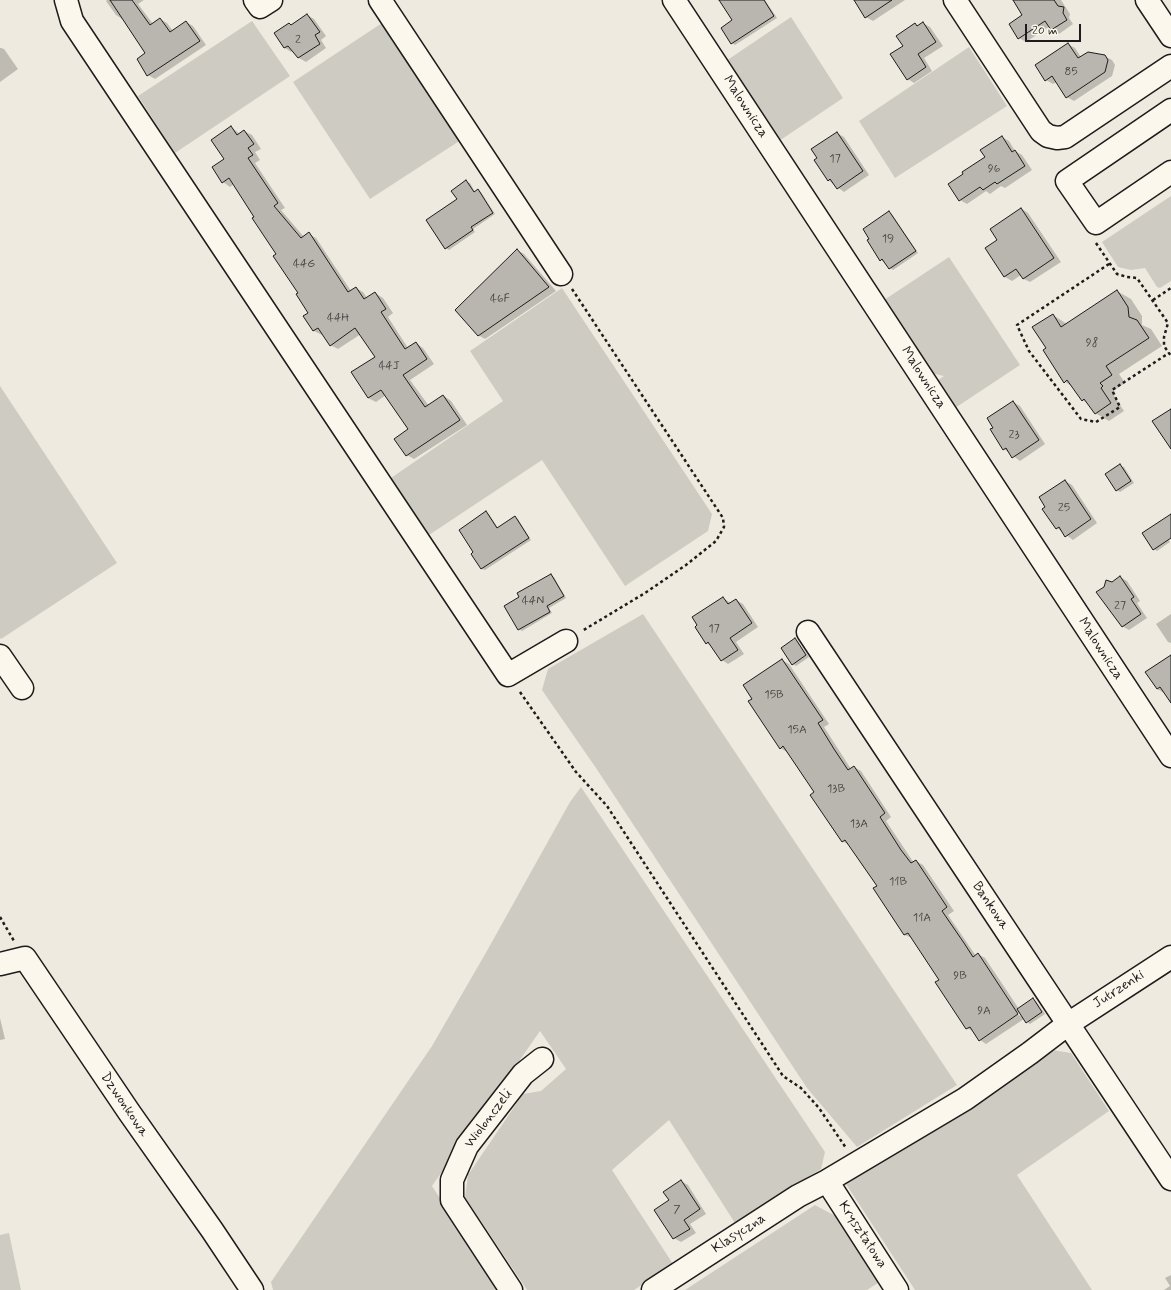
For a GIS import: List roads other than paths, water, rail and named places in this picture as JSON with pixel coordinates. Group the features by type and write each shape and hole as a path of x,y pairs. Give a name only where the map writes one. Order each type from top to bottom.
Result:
{"street":[{"path":"66,0 72,21 508,675 566,641"},
{"path":"380,0 561,274"},
{"name":"Malownicza","path":"674,0 1171,756"},
{"path":"956,0 1041,131 1048,136 1057,138 1065,137 1171,66"},
{"path":"1147,0 1171,36"},
{"path":"1171,110 1067,181 1096,223 1171,172"},
{"name":"Bankowa","path":"808,632 1171,1179"},
{"path":"0,656 22,688"},
{"name":"Jutrzenki","path":"856,1164 965,1099 1068,1024 1171,957"},
{"name":"Dzwonkowa","path":"0,964 25,958 252,1290"},
{"name":"Wiolonczeli","path":"511,1290 452,1200 452,1180 467,1146 523,1074 542,1059"},
{"name":"Klasyczna","path":"652,1290 768,1214 856,1164"},
{"name":"Kryształowa","path":"826,1180 897,1290"}]}
